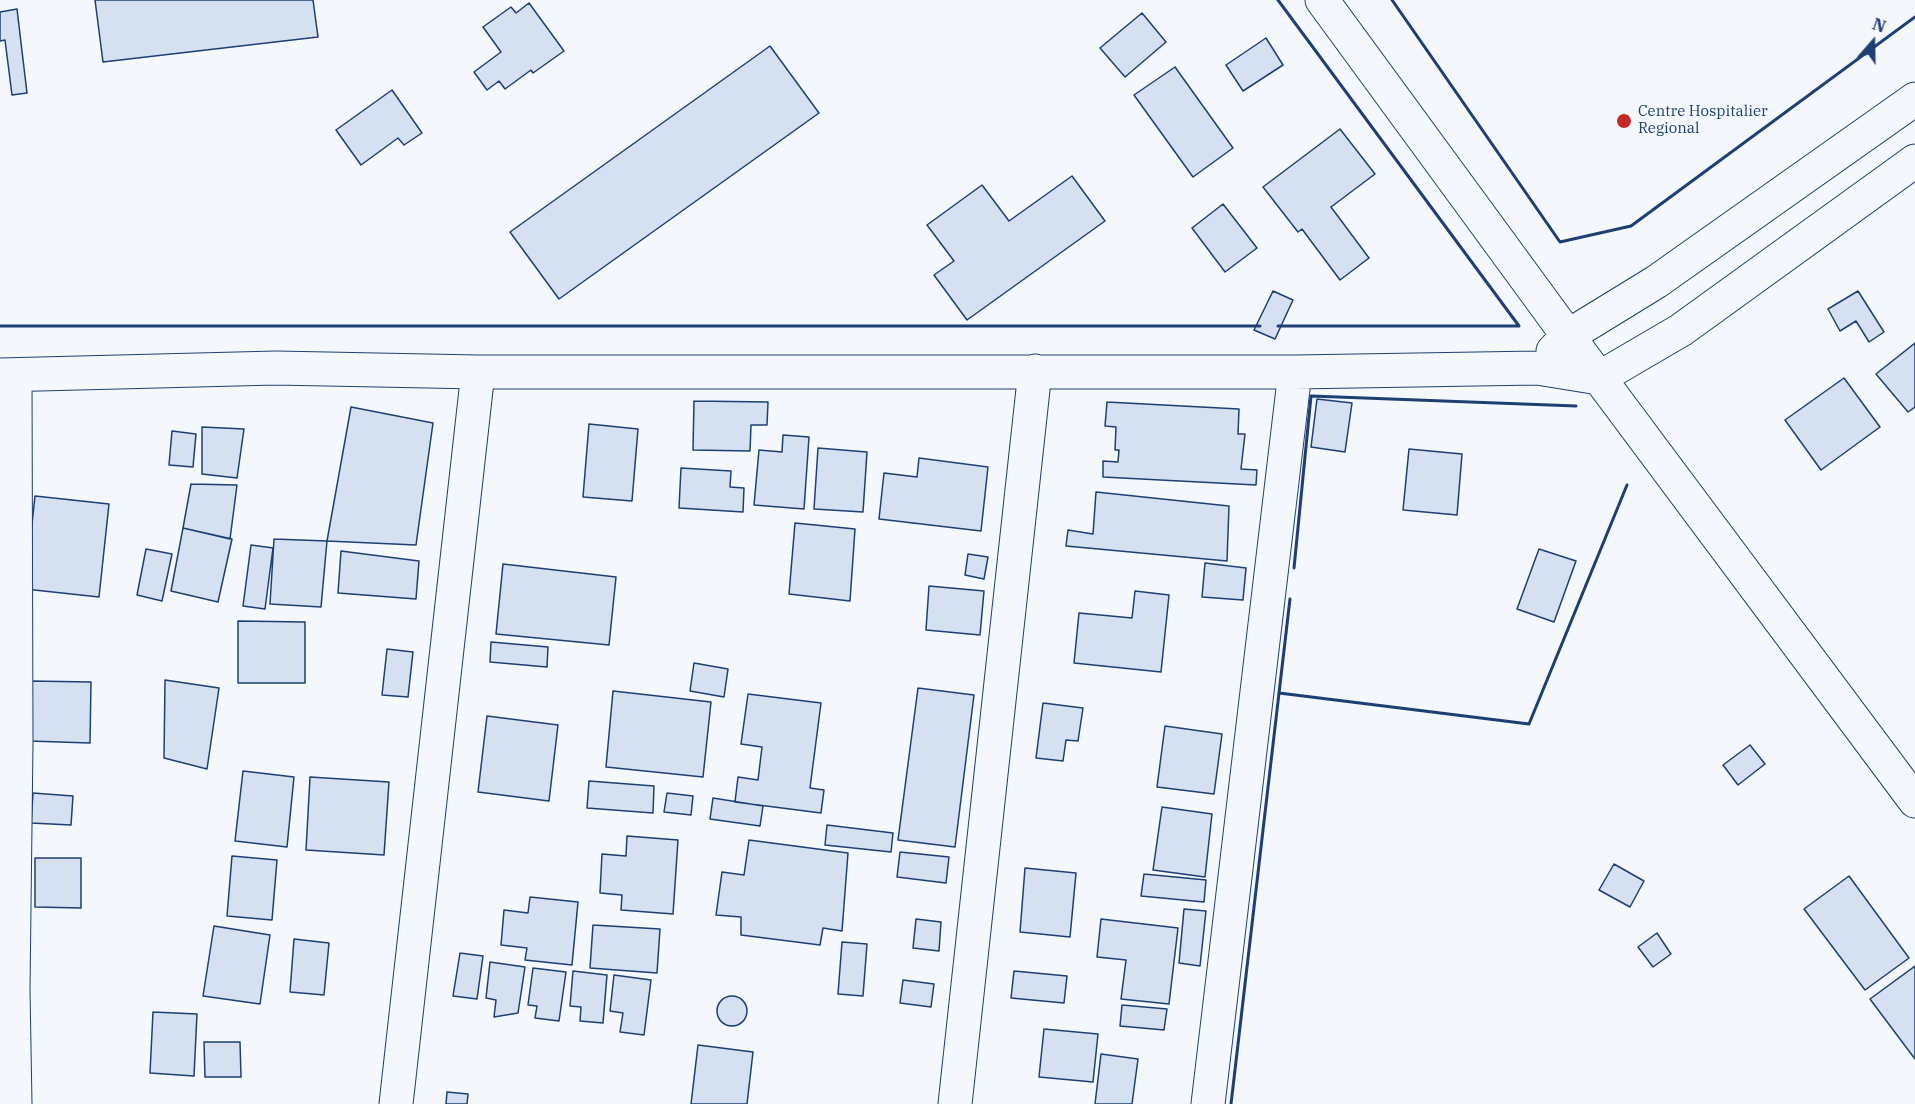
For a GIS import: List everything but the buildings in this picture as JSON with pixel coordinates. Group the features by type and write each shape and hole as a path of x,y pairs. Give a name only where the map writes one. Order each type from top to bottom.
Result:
{"street":[{"path":"1322,0 1599,378 1915,801"},
{"path":"1537,368 1568,336 1656,282 1915,99"},
{"path":"15,1104 13,990 16,742 7,375 276,368 478,372 1295,372 1537,368 1599,378 1682,330 1915,161"},
{"path":"955,1104 1035,371"},
{"path":"396,1104 478,372"},
{"path":"1208,1104 1295,372"}],"wall":[{"path":"1278,0 1519,326 1278,326"},
{"path":"1392,0 1560,242 1631,226 1915,17"},
{"path":"0,326 1260,326"},
{"path":"1294,568 1311,396 1576,406"},
{"path":"1279,693 1529,724 1627,485"},
{"path":"1231,1104 1290,599"}],"place":[{"name":"Centre Hospitalier Regional","path":"1624,121"}]}
